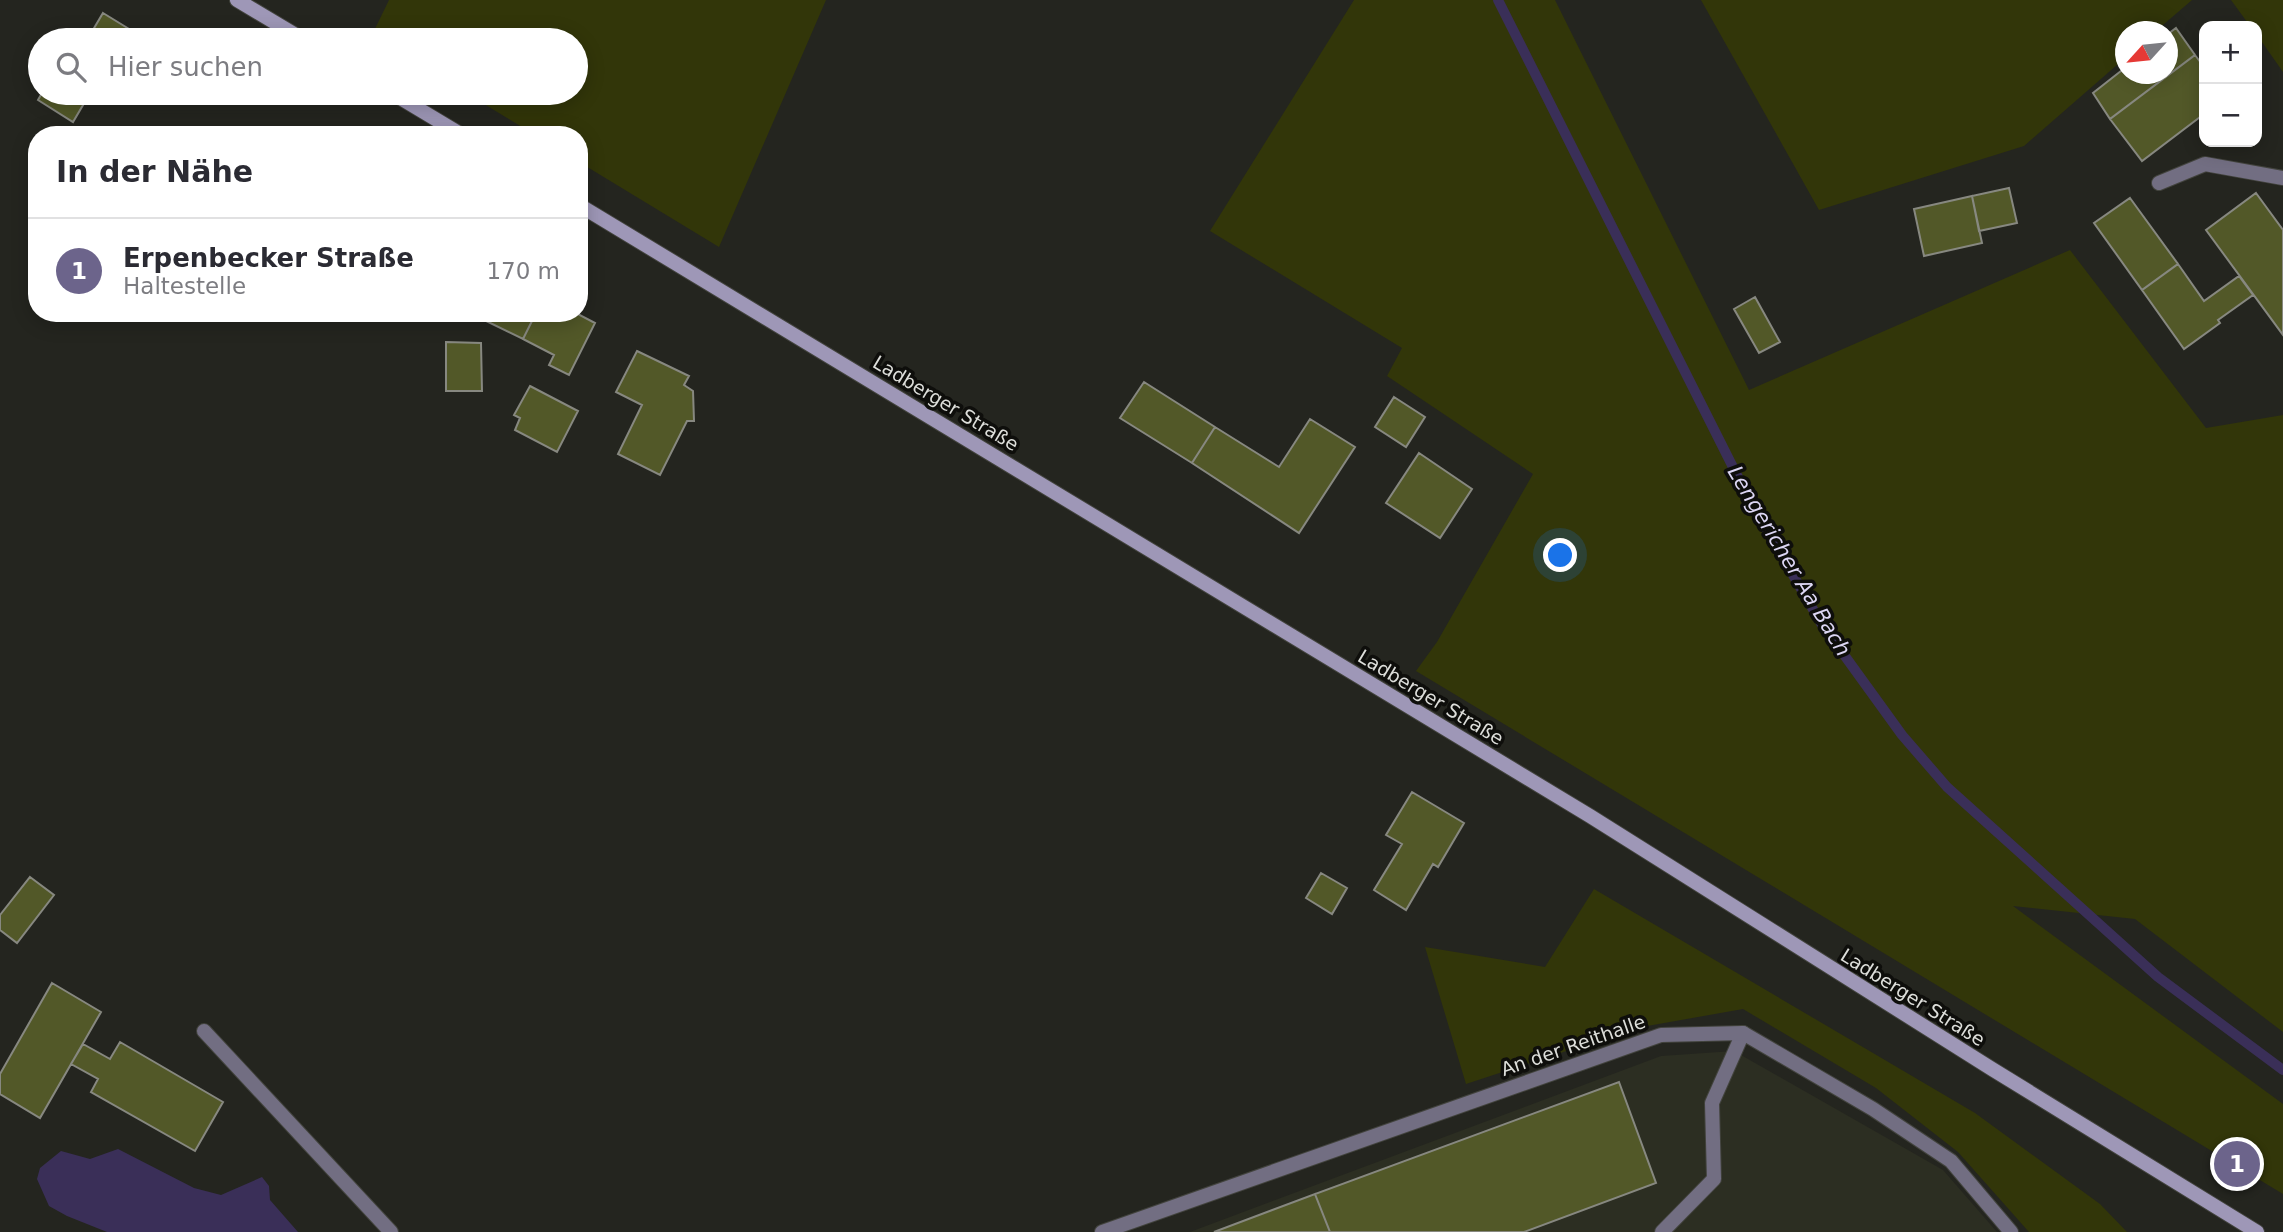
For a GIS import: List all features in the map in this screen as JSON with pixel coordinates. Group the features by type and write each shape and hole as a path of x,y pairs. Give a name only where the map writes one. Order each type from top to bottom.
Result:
{"main road":[{"path":"237,0 284,28"},
{"path":"412,105 447,126"},
{"name":"Ladberger Straße","path":"588,210 1590,816 2243,1226 2257,1232"}],"street":[{"path":"2158,183 2205,164 2283,178"},
{"path":"204,1031 391,1232"},
{"path":"1662,1232 1714,1179 1712,1103 1743,1034 1873,1109 1951,1161 2011,1232"},
{"name":"An der Reithalle","path":"1102,1232 1661,1035 1743,1034"}],"shaded area":[{"path":"1734,1051 1943,1170 1997,1232 1190,1232 1661,1056"},
{"path":"118,1149 194,1188 221,1195 262,1177 269,1186 270,1200 298,1232 107,1232 49,1206 37,1179 40,1168 61,1151 90,1159"}],"green space":[{"path":"389,0 826,0 719,247 588,167 588,126 520,126 486,105 588,105 588,28 375,28"},
{"path":"1354,0 1555,0 1749,390 2070,250 2206,428 2283,415 2283,1032 2135,919 2013,906 2283,1104 2283,1194 1416,671 1437,642 1533,474 1387,376 1402,348 1210,231"},
{"path":"1701,0 2192,0 2168,21 2115,21 2115,67 2024,146 1819,210"},
{"path":"2231,0 2283,0 2283,72 2262,42 2262,21 2246,21"},
{"path":"1594,889 1975,1113 2100,1204 2127,1232 2029,1232 1958,1152 1876,1088 1743,1009 1636,1028 1466,1084 1425,947 1545,967"}],"building":[{"path":"103,13 127,28 94,28"},
{"path":"2178,31 2195,55 2178,68"},
{"path":"2195,55 2199,60 2199,118 2142,161 2110,119 2156,84 2178,84 2178,68"},
{"path":"2115,76 2115,84 2156,84 2110,119 2093,93"},
{"path":"46,105 83,105 73,122"},
{"path":"2009,188 2017,223 1979,231 1972,196"},
{"path":"2256,193 2283,230 2283,335 2206,230"},
{"path":"1972,196 1982,243 1924,256 1914,209"},
{"path":"2130,198 2178,264 2142,290 2094,223"},
{"path":"2178,264 2204,301 2239,276 2253,295 2184,349 2142,290"},
{"path":"1755,297 1780,342 1759,353 1734,309"},
{"path":"588,319 595,323 569,375 549,365 554,355 523,339 532,322 588,322"},
{"path":"488,322 532,322 523,339"},
{"path":"446,342 481,343 482,391 446,391"},
{"path":"637,351 689,376 684,385 693,391 694,421 687,421 660,475 618,454 642,405 616,392"},
{"path":"1144,382 1215,427 1192,463 1120,418"},
{"path":"530,386 578,411 557,452 515,430 520,418 514,415"},
{"path":"1394,397 1425,417 1406,447 1375,427"},
{"path":"1310,419 1355,447 1299,533 1192,463 1215,427 1279,467"},
{"path":"1419,453 1472,489 1440,538 1386,503"},
{"path":"1412,792 1464,823 1438,867 1433,864 1406,910 1374,890 1402,844 1386,835"},
{"path":"1321,873 1347,888 1332,914 1306,898"},
{"path":"30,877 54,895 17,943 0,930 0,915"},
{"path":"52,983 101,1012 40,1118 0,1094 0,1074"},
{"path":"120,1042 223,1102 195,1151 91,1092 98,1079 71,1064 83,1044 110,1059"},
{"path":"1619,1082 1656,1183 1524,1232 1330,1232 1315,1194"},
{"path":"1315,1194 1330,1232 1214,1232"}],"waterway":[{"name":"Lengericher Aa Bach","path":"1498,0 1751,503 1821,623 1902,735 1947,787 2158,977 2283,1070"}],"place":[{"name":"Erpenbecker Straße","path":"2237,1164"}]}
